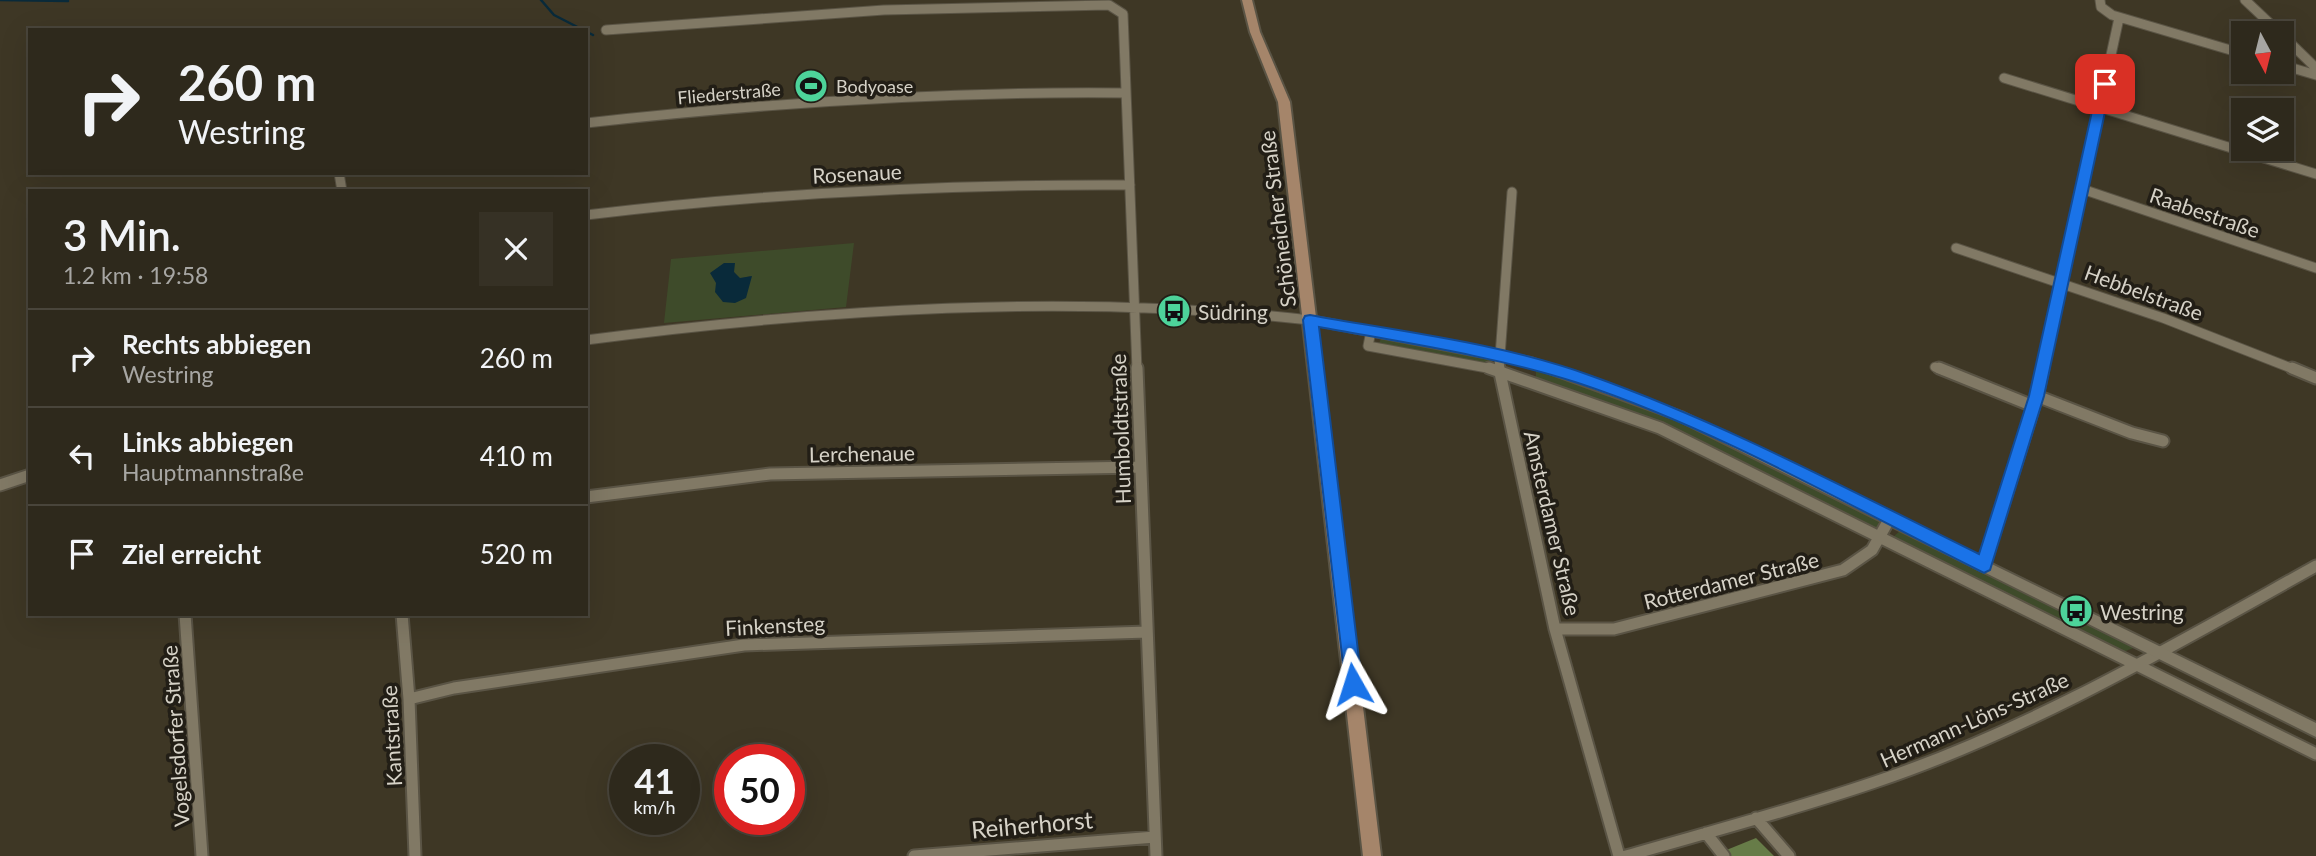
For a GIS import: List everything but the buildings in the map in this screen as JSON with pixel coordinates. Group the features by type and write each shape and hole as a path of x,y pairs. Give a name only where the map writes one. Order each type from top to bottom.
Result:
{"main road":[{"name":"Schöneicher Straße","path":"1247,0 1255,32 1284,102 1372,856"}],"street":[{"path":"2100,0 2101,7 2119,18 2231,50"},
{"path":"2245,0 2267,21"},
{"name":"Humboldtstraße","path":"606,30 884,10 1114,6 1123,14 1156,856"},
{"path":"1984,565 2035,401 2119,18"},
{"path":"2294,47 2316,68"},
{"path":"2294,69 2316,75"},
{"path":"2004,78 2316,174"},
{"name":"Fliederstraße","path":"588,123 836,100 993,93 1126,93"},
{"name":"Rosenaue","path":"588,215 725,200 870,189 1130,185"},
{"name":"Raabestraße","path":"2082,189 2316,268"},
{"name":"Amsterdamer Straße","path":"1512,192 1497,370 1555,629 1619,856"},
{"name":"Hebbelstraße","path":"1956,248 2174,322 2315,376"},
{"path":"588,340 851,312 1028,307 1310,320 1498,355 1560,371 1680,416 2316,730"},
{"path":"1371,331 1368,346 1497,370 1660,428 2316,754"},
{"path":"1935,367 2162,441"},
{"name":"Lerchenaue","path":"588,497 770,474 1140,467"},
{"path":"0,485 28,476"},
{"name":"Rotterdamer Straße","path":"1555,629 1614,629 1814,579 1863,561 1883,537 1890,518"},
{"name":"Hermann-Löns-Straße","path":"1626,856 1876,782 1932,761 2000,732 2138,665 2316,566"},
{"name":"Vogelsdorfer Straße","path":"185,616 202,856"},
{"name":"Kantstraße","path":"402,616 409,699 415,856"},
{"name":"Finkensteg","path":"409,699 454,688 744,645 1147,632"},
{"path":"1756,818 1763,830 1789,856"},
{"path":"1706,833 1724,856"},
{"name":"Reiherhorst","path":"914,856 1155,837"}],"green space":[{"path":"854,243 846,307 664,323 671,259","holes":["734,272 740,279 751,276 723,302 716,283"]},
{"path":"1382,335 1493,358 1486,364 1379,344"},
{"path":"1536,368 1647,405 1883,520 1878,530 1642,415 1536,379"},
{"path":"1902,529 2136,647 2123,652 1892,538"},
{"path":"1756,838 1774,856 1729,856 1724,851"}],"water":[{"path":"724,263 735,263 734,272 740,278 752,276 746,298 735,303 723,302 715,292 716,283 710,273"}],"waterway":[{"path":"0,0 68,1"},
{"path":"541,0 554,15 579,28"},
{"path":"588,32 593,35"}],"place":[{"name":"Bodyoase","path":"811,86"},
{"name":"Südring","path":"1174,311"},
{"name":"Westring","path":"2076,611"}],"route":[{"path":"1353,684 1310,320 1531,362 1584,379 1712,430 1984,565 2036,396 2105,84"}]}
